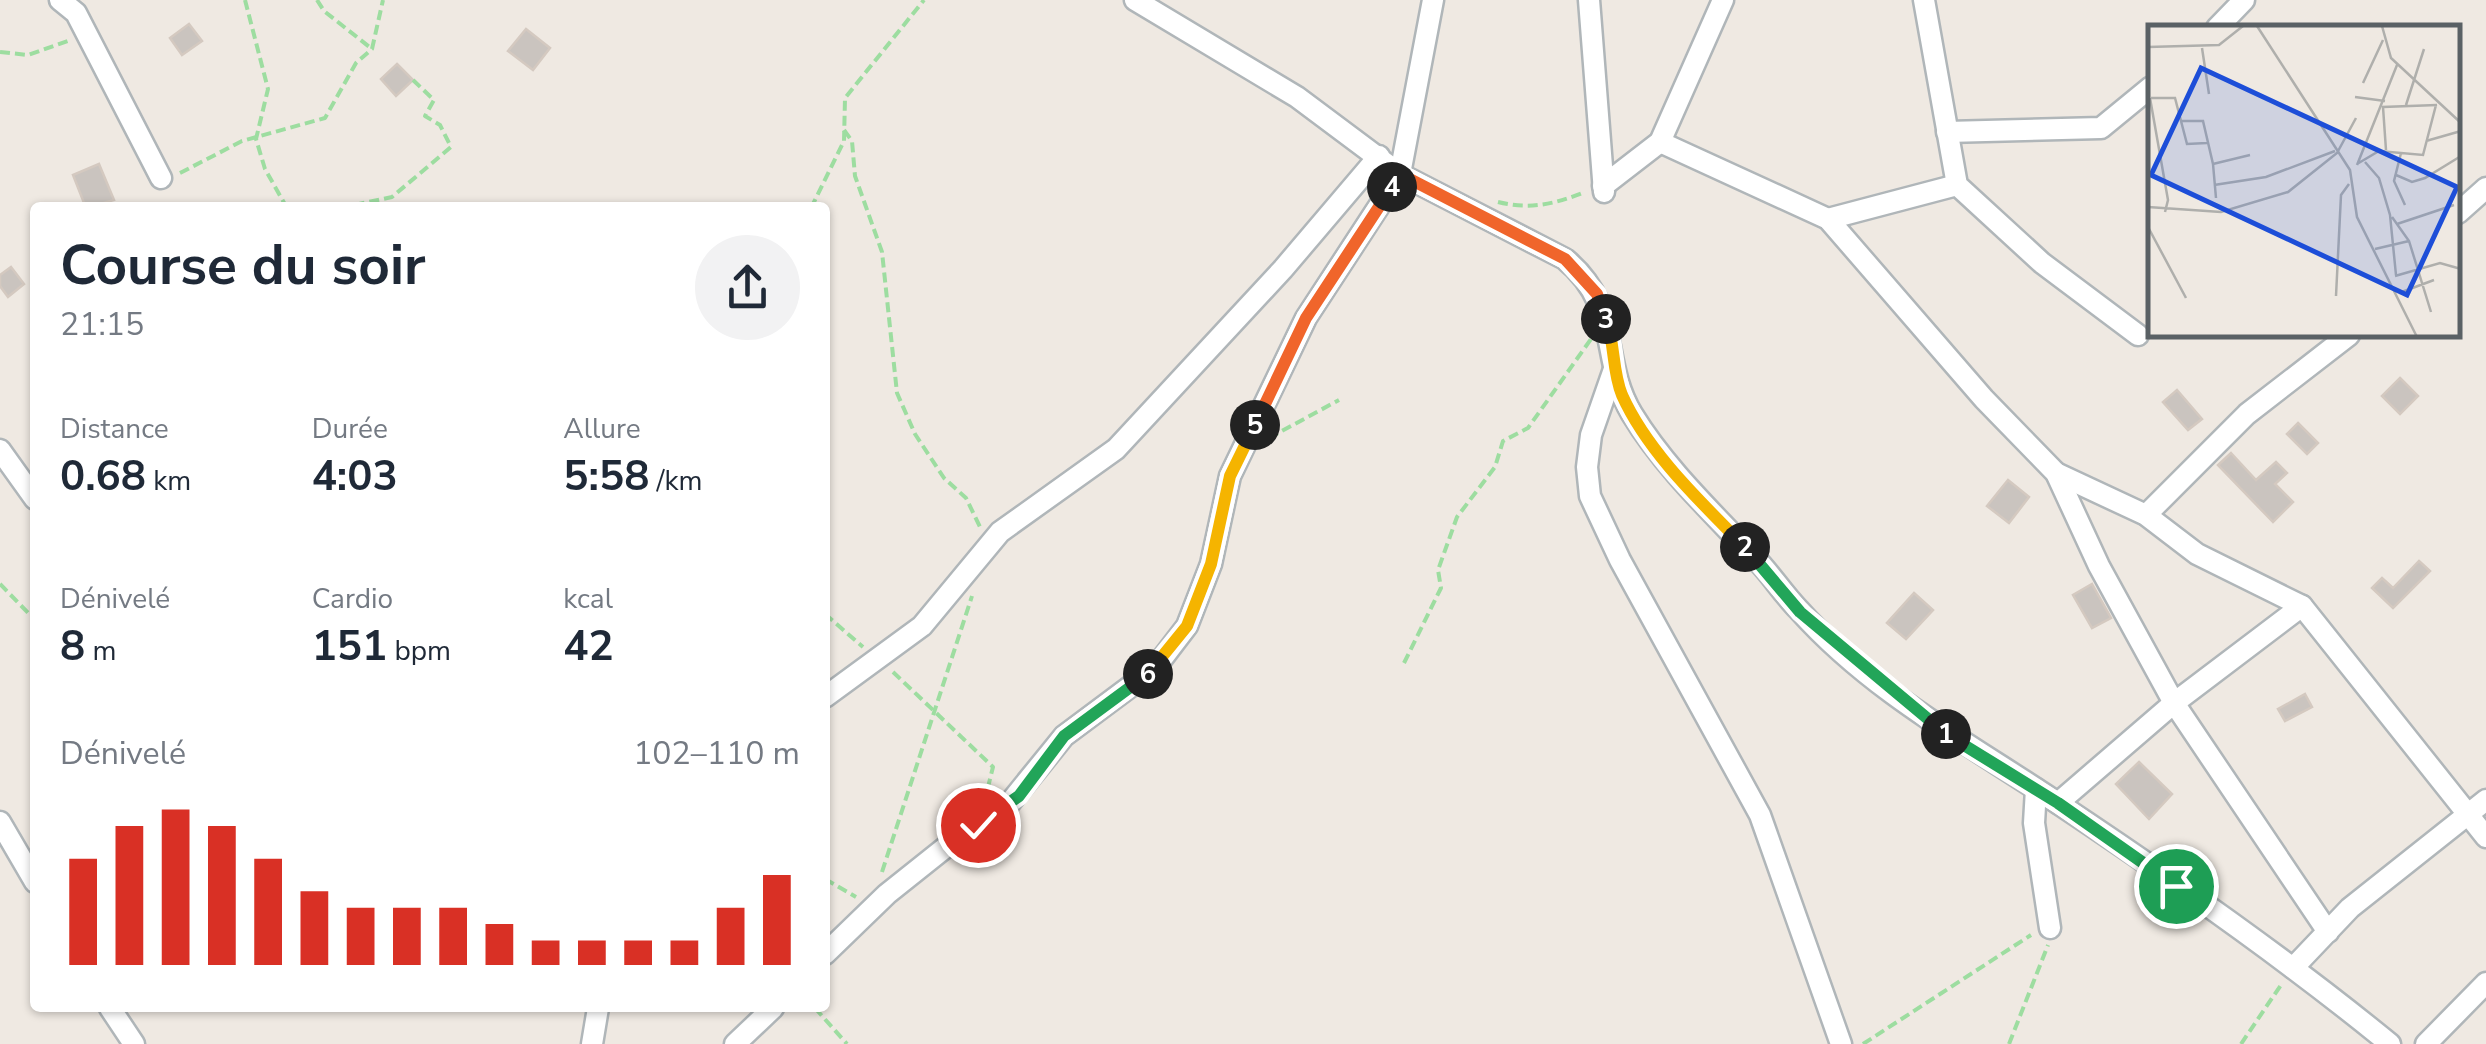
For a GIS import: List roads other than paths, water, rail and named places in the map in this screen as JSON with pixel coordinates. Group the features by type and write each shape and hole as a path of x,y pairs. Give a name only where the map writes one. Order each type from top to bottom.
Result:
{"street":[{"path":"60,0 76,14 161,178"},
{"path":"1135,0 1297,97 1400,174 1565,259 1597,294 1607,320 1621,393 1648,438 1800,612 1934,726 2058,803 2293,968 2390,1044"},
{"path":"830,949 869,910 1019,796 1064,736 1155,668 1187,626 1211,564 1222,503 1240,456 1306,318 1400,174 1433,0"},
{"path":"1588,0 1599,191 1660,142 1723,0"},
{"path":"1924,0 1957,185 2042,263 2138,335"},
{"path":"2221,25 2244,0"},
{"path":"1948,132 2102,128 2148,90"},
{"path":"1660,142 1828,219 1984,400 2056,473 2174,703 2328,932"},
{"path":"830,693 922,626 990,544 1116,449 1283,269 1380,156"},
{"path":"1828,219 1957,185"},
{"path":"2461,210 2486,188"},
{"path":"2146,515 2247,414 2346,338"},
{"path":"1614,369 1591,435 1587,467 1590,496 1620,560 1760,815 1841,1044"},
{"path":"0,450 30,491"},
{"path":"2056,473 2146,515 2197,554 2302,606 2486,836"},
{"path":"2058,803 2174,703 2302,606"},
{"path":"2036,789 2034,823 2050,928"},
{"path":"2293,968 2350,908 2486,800"},
{"path":"0,822 30,873"},
{"path":"2426,1044 2486,983"},
{"path":"113,1012 134,1044"},
{"path":"592,1044 597,1012"},
{"path":"734,1044 769,1012"}]}
